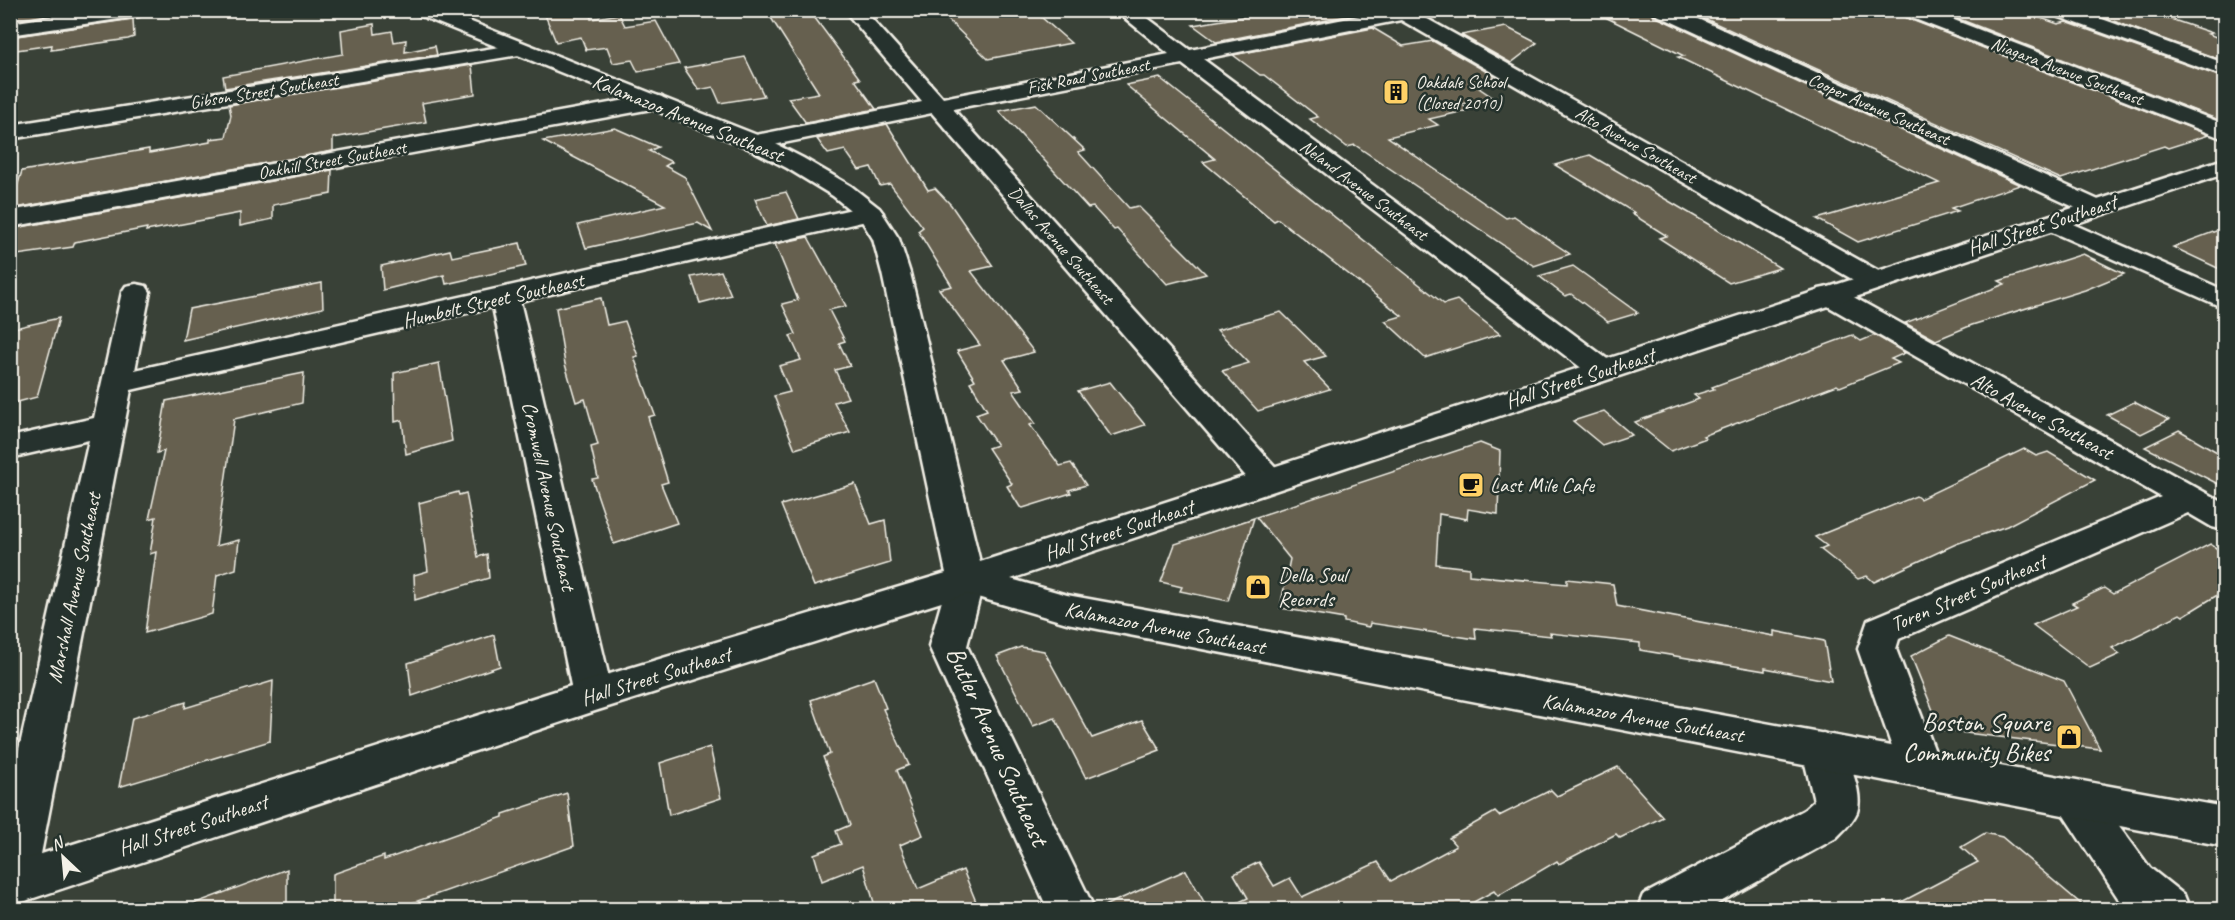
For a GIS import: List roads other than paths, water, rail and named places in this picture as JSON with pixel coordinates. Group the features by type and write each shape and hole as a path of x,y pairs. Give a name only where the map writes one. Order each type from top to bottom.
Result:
{"street":[{"path":"10,29 139,10"},
{"name":"Kalamazoo Avenue Southeast","path":"423,10 518,50 754,142 842,191 870,213 886,238 896,273 966,580 1067,609 2224,827"},
{"name":"Dallas Avenue Southeast","path":"853,10 1268,480"},
{"name":"Neland Avenue Southeast","path":"1124,10 1603,370"},
{"name":"Cooper Avenue Southeast","path":"1662,10 2096,208"},
{"name":"Niagara Avenue Southeast","path":"1908,10 2224,132"},
{"path":"2058,10 2224,70"},
{"name":"Fisk Road Southeast","path":"754,142 1408,12"},
{"name":"Alto Avenue Southeast","path":"1408,12 1874,280"},
{"name":"Gibson Street Southeast","path":"10,132 518,50"},
{"name":"Oakhill Street Southeast","path":"10,219 654,102"},
{"name":"Hall Street Southeast","path":"11,885 593,694 823,627 2224,166"},
{"name":"Humbolt Street Southeast","path":"116,384 870,213"},
{"path":"2052,223 2224,300"},
{"name":"Marshall Avenue Southeast","path":"11,885 136,292"},
{"name":"Alto Avenue Southeast","path":"1829,295 2224,518"},
{"name":"Cromwell Avenue Southeast","path":"505,297 593,694"},
{"path":"10,448 109,425"},
{"name":"Toren Street Southeast","path":"1922,770 1877,649 1882,630 2189,499"},
{"name":"Butler Avenue Southeast","path":"966,580 948,646 1072,909"},
{"path":"1660,909 1820,825 1836,809 1836,793 1823,751"},
{"path":"2075,799 2134,883 2167,909"}],"place":[{"name":"Oakdale School (Closed 2010)","path":"1396,92"},
{"name":"Last Mile Cafe","path":"1471,485"},
{"name":"Della Soul Records","path":"1258,587"},
{"name":"Boston Square Community Bikes","path":"2069,737"}]}
